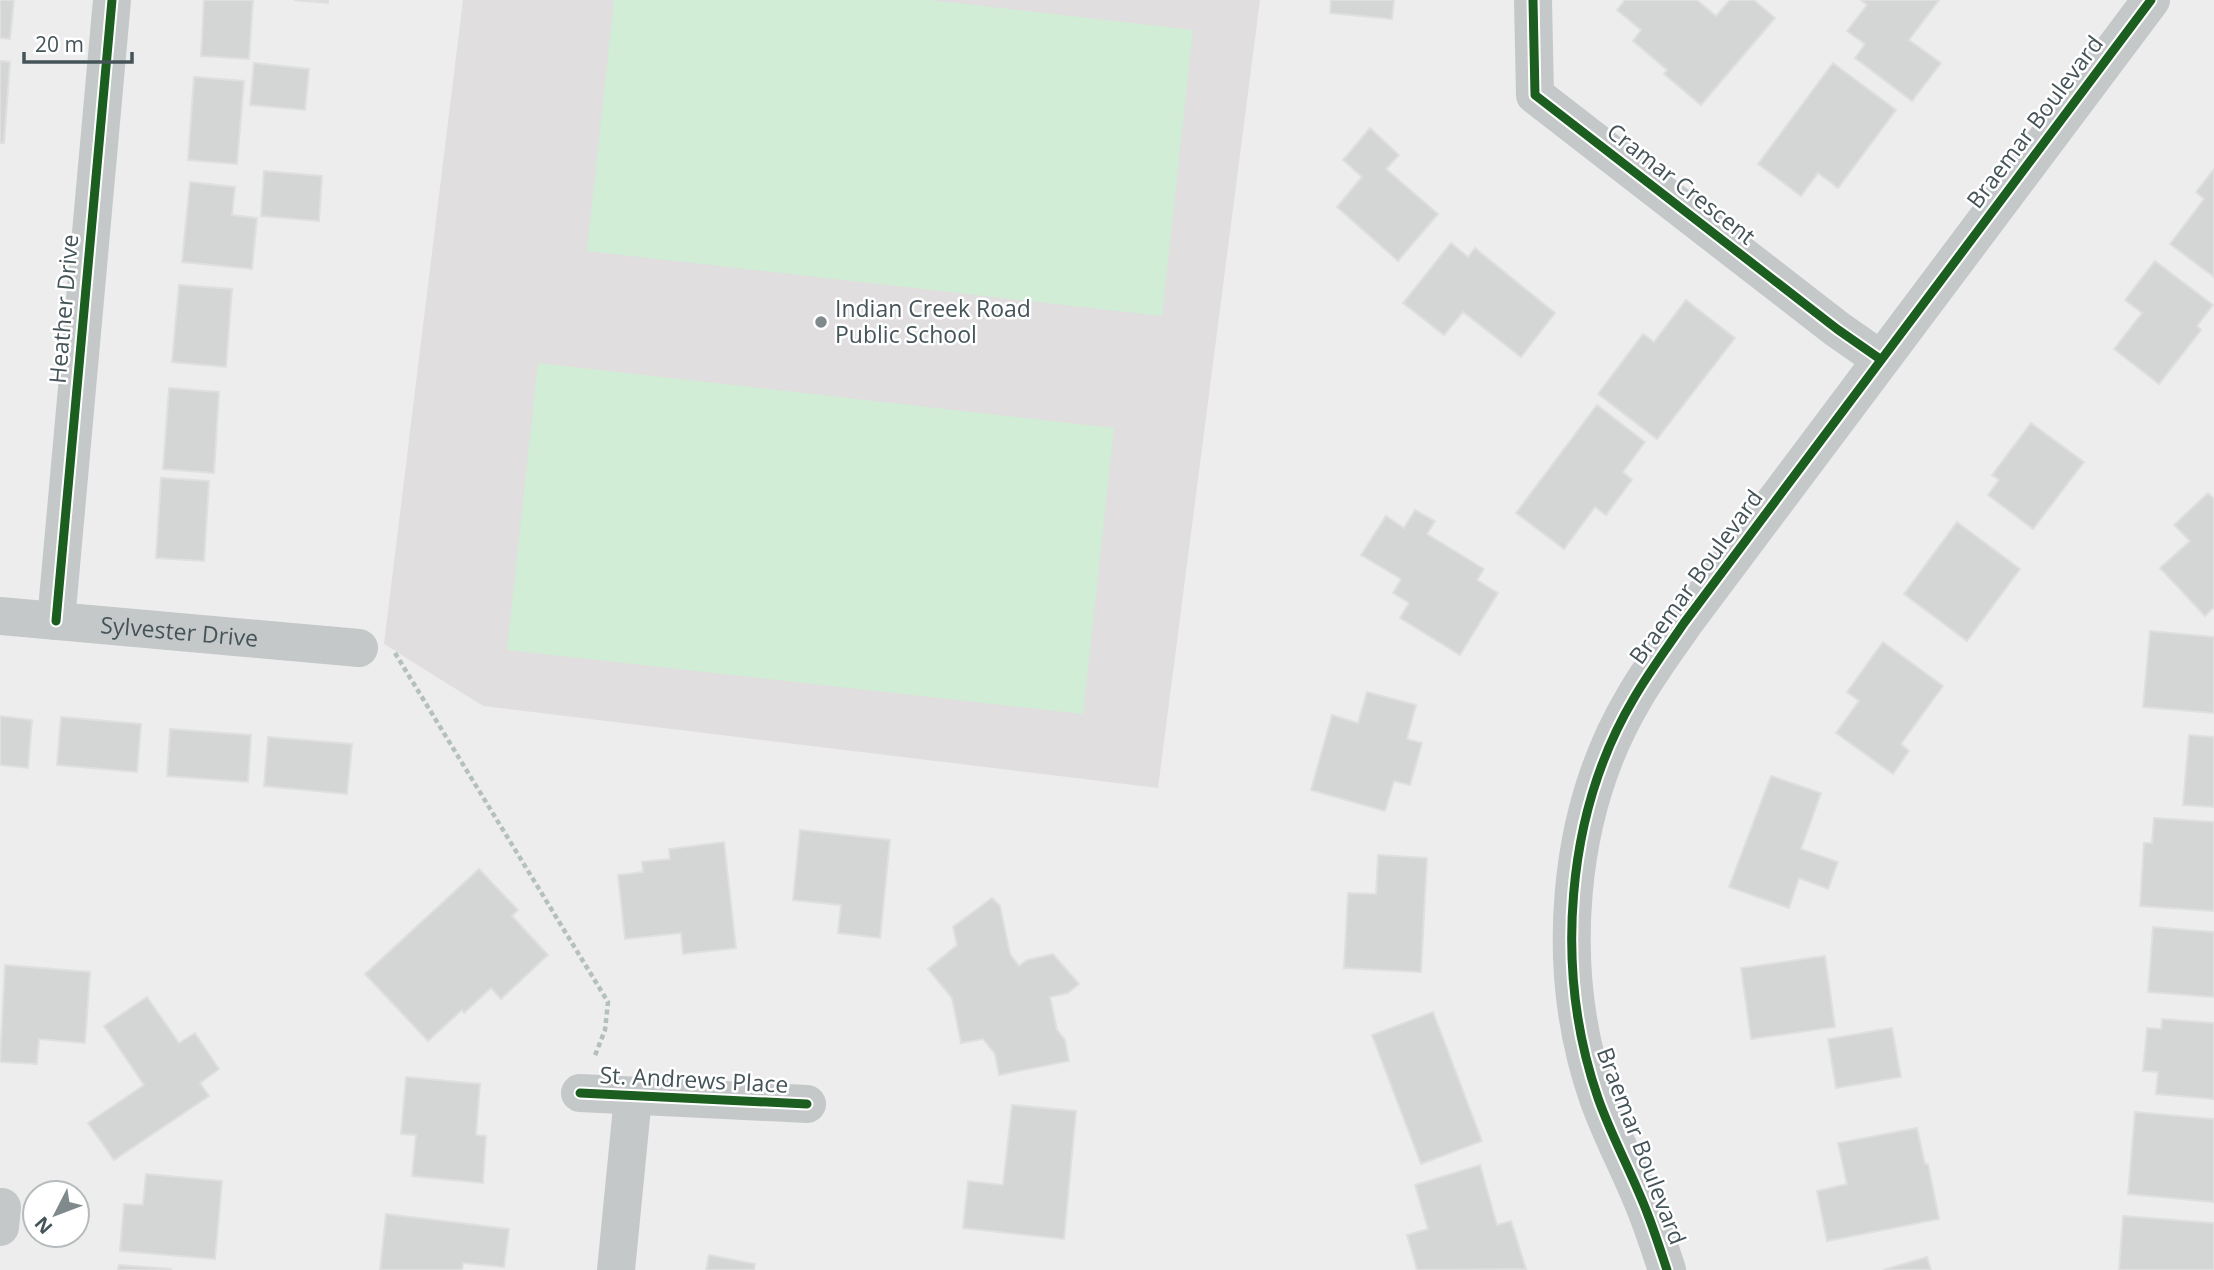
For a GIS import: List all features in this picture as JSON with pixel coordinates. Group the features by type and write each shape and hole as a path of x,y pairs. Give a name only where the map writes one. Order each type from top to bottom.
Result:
{"street":[{"name":"Heather Drive","path":"56,621 113,0"},
{"name":"Cramar Crescent","path":"1534,0 1535,95 1837,329 1880,359"},
{"name":"Braemar Boulevard","path":"1667,1270 1649,1217 1598,1099 1581,1039 1572,970 1572,906 1582,834 1601,769 1633,699 1684,623 2151,0"},
{"name":"Sylvester Drive","path":"0,616 377,650"},
{"name":"St. Andrews Place","path":"580,1093 807,1104"},
{"name":"St. Andrews Place","path":"615,1270 634,1097"},
{"path":"0,1207 0,1227"}],"path":[{"path":"377,650 608,1002 605,1030 580,1093"}],"shaded area":[{"name":"Indian Creek Road Public School","path":"463,0 1260,0 1158,788 483,706 384,644"}],"green space":[{"path":"614,0 930,0 1193,30 1162,316 587,251"},
{"path":"538,363 1114,428 1083,714 507,650"}],"building":[{"path":"0,0 14,0 10,39 0,38"},
{"path":"204,0 253,0 249,59 201,56"},
{"path":"294,0 328,0 328,3"},
{"path":"1331,0 1394,0 1392,19 1330,13"},
{"path":"1625,0 1697,0 1716,16 1730,0 1754,0 1775,18 1701,105 1664,74 1667,70 1633,41 1641,30 1617,10"},
{"path":"1861,0 1939,0 1909,40 1941,63 1912,101 1855,58 1865,44 1847,31 1867,5"},
{"path":"0,61 10,62 4,143 0,143"},
{"path":"254,63 309,69 305,110 250,105"},
{"path":"1833,63 1896,110 1838,188 1818,173 1801,196 1758,164"},
{"path":"194,77 244,81 237,164 188,160"},
{"path":"1370,128 1399,155 1386,169 1438,214 1398,261 1337,207 1362,177 1343,160"},
{"path":"2214,169 2214,277 2170,244 2204,199 2196,192"},
{"path":"264,171 322,176 319,221 261,216"},
{"path":"190,182 235,187 232,215 257,218 252,269 182,262"},
{"path":"1451,243 1468,257 1475,248 1555,313 1521,357 1463,312 1444,335 1403,303"},
{"path":"2155,261 2213,305 2197,326 2201,330 2159,384 2114,349 2142,313 2125,300"},
{"path":"179,285 232,289 226,367 172,362"},
{"path":"1686,300 1735,338 1657,439 1598,394 1643,334 1654,342"},
{"path":"169,388 219,392 214,473 163,469"},
{"path":"1597,405 1645,442 1623,472 1632,480 1606,515 1595,507 1564,549 1516,513"},
{"path":"2031,423 2084,462 2033,529 1988,495 1999,480 1992,475"},
{"path":"161,478 209,481 204,561 156,558"},
{"path":"2208,493 2214,499 2214,607 2205,616 2160,568 2190,541 2174,525"},
{"path":"1415,510 1435,521 1427,534 1484,569 1477,580 1498,593 1460,655 1400,618 1409,603 1393,593 1401,579 1361,555 1386,516 1404,528"},
{"path":"1957,522 2020,569 1967,641 1904,594"},
{"path":"2150,631 2214,637 2214,713 2143,707"},
{"path":"1883,642 1943,686 1901,744 1909,751 1893,774 1836,733 1859,701 1847,692"},
{"path":"1367,692 1416,705 1407,739 1422,743 1410,785 1394,781 1385,811 1311,790 1332,715 1358,723"},
{"path":"0,716 32,720 28,768 0,765"},
{"path":"61,717 141,724 137,772 57,765"},
{"path":"170,729 251,735 248,782 167,776"},
{"path":"2189,735 2214,737 2214,807 2183,805"},
{"path":"268,737 352,744 347,794 264,786"},
{"path":"1771,776 1821,793 1801,849 1838,862 1828,889 1799,878 1789,908 1729,887"},
{"path":"2154,818 2214,822 2214,911 2140,906 2144,843 2152,843"},
{"path":"800,830 890,840 880,938 838,933 841,905 793,900"},
{"path":"724,842 736,948 683,954 681,933 625,939 618,875 643,872 642,862 670,859 669,849"},
{"path":"1378,855 1427,858 1421,972 1344,968 1348,893 1376,894"},
{"path":"479,869 518,910 512,916 548,955 501,999 491,988 428,1041 365,974"},
{"path":"992,898 1000,906 1010,954 1019,966 1027,960 1053,954 1079,984 1068,993 1050,997 1057,1030 1065,1040 1069,1061 999,1075 995,1054 983,1039 961,1043 952,998 928,969 957,945 953,927"},
{"path":"2153,927 2214,932 2214,997 2148,992"},
{"path":"1825,956 1835,1027 1751,1039 1741,968"},
{"path":"5,965 90,972 85,1043 39,1039 37,1064 0,1062"},
{"path":"147,997 179,1043 195,1033 219,1069 200,1083 209,1096 114,1160 88,1123 144,1085 104,1026"},
{"path":"1433,1012 1482,1141 1421,1164 1372,1035"},
{"path":"2162,1019 2214,1023 2214,1099 2156,1094 2158,1072 2143,1071 2147,1028 2161,1029"},
{"path":"1892,1028 1901,1077 1836,1088 1828,1039"},
{"path":"406,1077 480,1084 476,1135 486,1136 483,1183 412,1176 416,1135 401,1134"},
{"path":"1012,1105 1076,1111 1064,1239 963,1228 968,1181 1003,1185"},
{"path":"2135,1112 2214,1119 2214,1202 2128,1194"},
{"path":"1917,1128 1925,1164 1928,1164 1939,1219 1827,1241 1817,1191 1847,1184 1838,1143"},
{"path":"1480,1165 1497,1225 1511,1221 1526,1269 1417,1270 1407,1235 1428,1229 1415,1185"},
{"path":"146,1174 222,1181 215,1259 120,1251 124,1204 143,1205"},
{"path":"386,1214 509,1229 504,1267 463,1263 462,1270 380,1270"},
{"path":"2123,1216 2214,1223 2214,1270 2119,1270"},
{"path":"709,1255 755,1264 754,1270 706,1270"},
{"path":"1927,1257 1931,1270 1883,1270"},
{"path":"119,1265 171,1269 171,1270 118,1270"}],"cycle path":[{"path":"56,621 112,0"},
{"path":"1533,0 1535,95 1837,329 1880,359"},
{"path":"1667,1270 1642,1200 1598,1098 1584,1049 1575,998 1572,946 1574,894 1581,842 1593,792 1611,743 1640,688 1684,623 2151,0"},
{"path":"580,1093 807,1104"}],"place":[{"name":"Indian Creek Road Public School","path":"821,322"}]}
